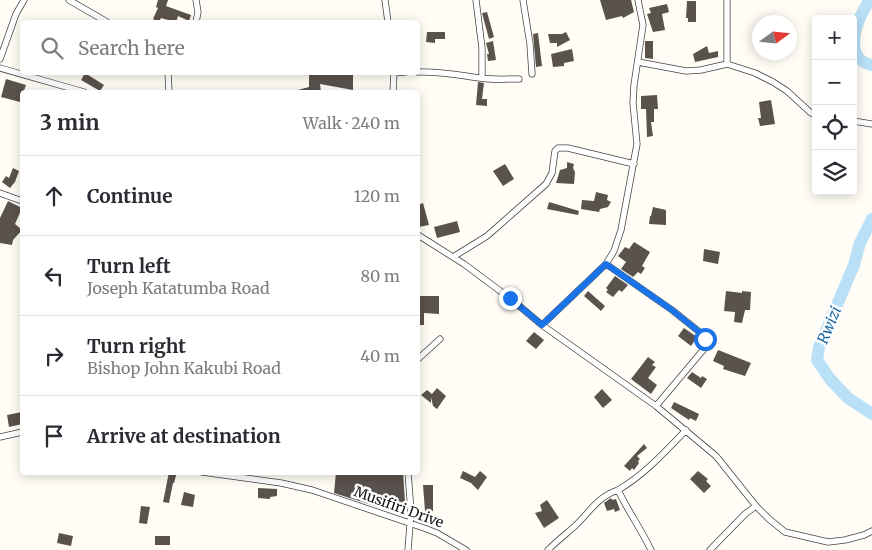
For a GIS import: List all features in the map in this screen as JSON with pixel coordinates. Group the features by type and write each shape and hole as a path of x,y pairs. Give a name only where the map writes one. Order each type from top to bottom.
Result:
{"street":[{"path":"0,58 16,14 24,0"},
{"path":"69,0 104,20"},
{"path":"196,0 198,12 196,20"},
{"path":"385,0 388,20"},
{"path":"476,0 482,48 482,78"},
{"path":"523,0 530,44 532,74"},
{"path":"542,325 606,264 614,251 621,230 637,144 634,85 644,25 638,0"},
{"path":"727,0 727,64"},
{"path":"638,62 686,71 701,70 727,64 755,73 773,82 787,91 812,113"},
{"path":"0,68 20,74"},
{"path":"420,72 432,71 482,78 519,79"},
{"path":"24,75 77,90"},
{"path":"168,75 169,90"},
{"path":"393,90 394,75"},
{"path":"857,122 872,124"},
{"path":"453,257 487,236 546,184 552,173 555,151 558,148 568,148 634,164"},
{"path":"0,193 20,200"},
{"path":"420,236 453,257 510,298 542,325 656,406 686,430 716,456 756,506 784,532 828,542 845,540 872,531"},
{"path":"606,264 672,310 702,334 705,339 704,349 656,406"},
{"path":"420,357 440,339"},
{"path":"548,550 558,539 575,526 598,500 628,485 655,463 686,430"},
{"path":"0,437 20,432"},
{"name":"Musifiri Drive","path":"224,475 281,483 365,506 437,533 466,550"},
{"path":"408,475 411,491 408,550"},
{"path":"618,490 625,506 636,520 651,550"},
{"path":"710,550 756,506"}],"building":[{"path":"158,0 168,0 166,6 191,15 189,20 178,16 177,20 161,18 160,20 155,20 153,19 158,8 156,7"},
{"path":"600,0 631,0 634,12 623,18 622,16 606,20"},
{"path":"687,1 696,1 696,22 688,22 688,18 686,18"},
{"path":"667,4 669,12 662,14 665,30 653,32 647,14 651,13 649,8"},
{"path":"487,12 494,37 489,39 482,13"},
{"path":"427,32 445,32 445,39 435,39 435,43 426,42"},
{"path":"566,32 570,40 557,47 557,43 550,43 548,34 562,34"},
{"path":"538,33 542,66 536,67 533,34"},
{"path":"493,41 496,60 488,61 487,54 489,54 486,43"},
{"path":"645,41 653,41 653,59 645,58"},
{"path":"707,46 709,53 718,51 718,57 695,62 693,54"},
{"path":"572,49 574,61 564,63 564,66 553,67 551,54"},
{"path":"84,75 88,75 104,85 101,90 98,90 81,80"},
{"path":"309,75 353,75 353,90 320,84 321,90 298,90 309,87"},
{"path":"6,79 26,85 24,90 20,90 20,102 1,97"},
{"path":"478,82 484,83 482,99 487,99 487,106 476,105"},
{"path":"657,95 658,109 654,109 654,122 651,122 653,136 647,137 646,109 641,109 641,96"},
{"path":"771,100 775,124 760,126 758,118 761,118 759,102"},
{"path":"567,162 574,164 574,184 556,183 560,170 567,168"},
{"path":"505,164 514,179 503,186 493,171"},
{"path":"13,168 19,171 15,182 10,188 2,182 6,176 9,178"},
{"path":"596,192 608,195 607,200 611,202 608,207 600,209 599,212 581,209 582,200 594,201"},
{"path":"8,201 20,207 20,213 15,224 20,228 20,232 13,240 12,245 0,243 0,218"},
{"path":"549,202 579,211 578,215 547,209"},
{"path":"423,203 429,225 420,227 420,204"},
{"path":"653,207 666,210 666,225 649,224"},
{"path":"457,221 460,232 437,238 434,227"},
{"path":"634,242 650,252 642,266 645,268 641,274 638,272 633,277 621,269 626,262 618,256 625,247 629,249"},
{"path":"704,249 720,252 718,264 703,261"},
{"path":"615,276 628,285 622,292 619,290 613,297 606,292 608,290 606,288"},
{"path":"588,291 605,306 601,311 584,296"},
{"path":"726,291 751,292 750,310 745,310 742,323 734,322 735,312 724,311"},
{"path":"420,296 439,296 439,314 424,313 424,325 420,325"},
{"path":"684,328 697,337 691,346 678,336"},
{"path":"534,332 544,340 536,349 526,341"},
{"path":"718,350 751,363 745,376 723,369 724,366 713,361"},
{"path":"648,357 655,362 652,365 656,367 648,378 657,385 651,394 631,379"},
{"path":"692,372 701,378 702,376 707,379 701,388 687,378"},
{"path":"437,388 446,396 437,409 433,406 431,397 431,403 421,395 427,390 432,394"},
{"path":"602,389 612,400 603,408 594,397"},
{"path":"674,402 699,414 696,421 690,418 689,420 671,408"},
{"path":"20,412 20,424 9,427 7,415"},
{"path":"644,444 647,448 637,456 640,459 639,463 634,470 632,468 630,471 624,466"},
{"path":"463,471 475,477 480,471 487,477 478,490 471,483 460,478"},
{"path":"698,471 708,479 706,481 711,486 704,493 690,479"},
{"path":"168,475 176,475 169,503 163,502"},
{"path":"336,475 403,475 406,516 334,493"},
{"path":"423,485 433,485 433,511 425,511"},
{"path":"258,488 277,489 277,496 270,497 270,499 258,498"},
{"path":"184,492 195,495 193,507 181,505"},
{"path":"611,498 612,500 616,499 620,510 615,512 614,509 607,511 604,503"},
{"path":"547,500 559,518 544,528 535,513 542,511 540,505"},
{"path":"141,506 150,507 147,524 139,523"},
{"path":"59,533 73,536 71,546 57,543"},
{"path":"155,536 170,536 170,545 155,545"}],"waterway":[{"name":"Rwizi","path":"870,0 857,26 854,46 856,55 862,61 872,65"},
{"name":"Rwizi","path":"872,219 860,243 854,265 819,347 817,360 830,379 848,398 872,414"}],"route":[{"path":"510,298 542,325 606,264 672,310 702,334 705,339"}]}
